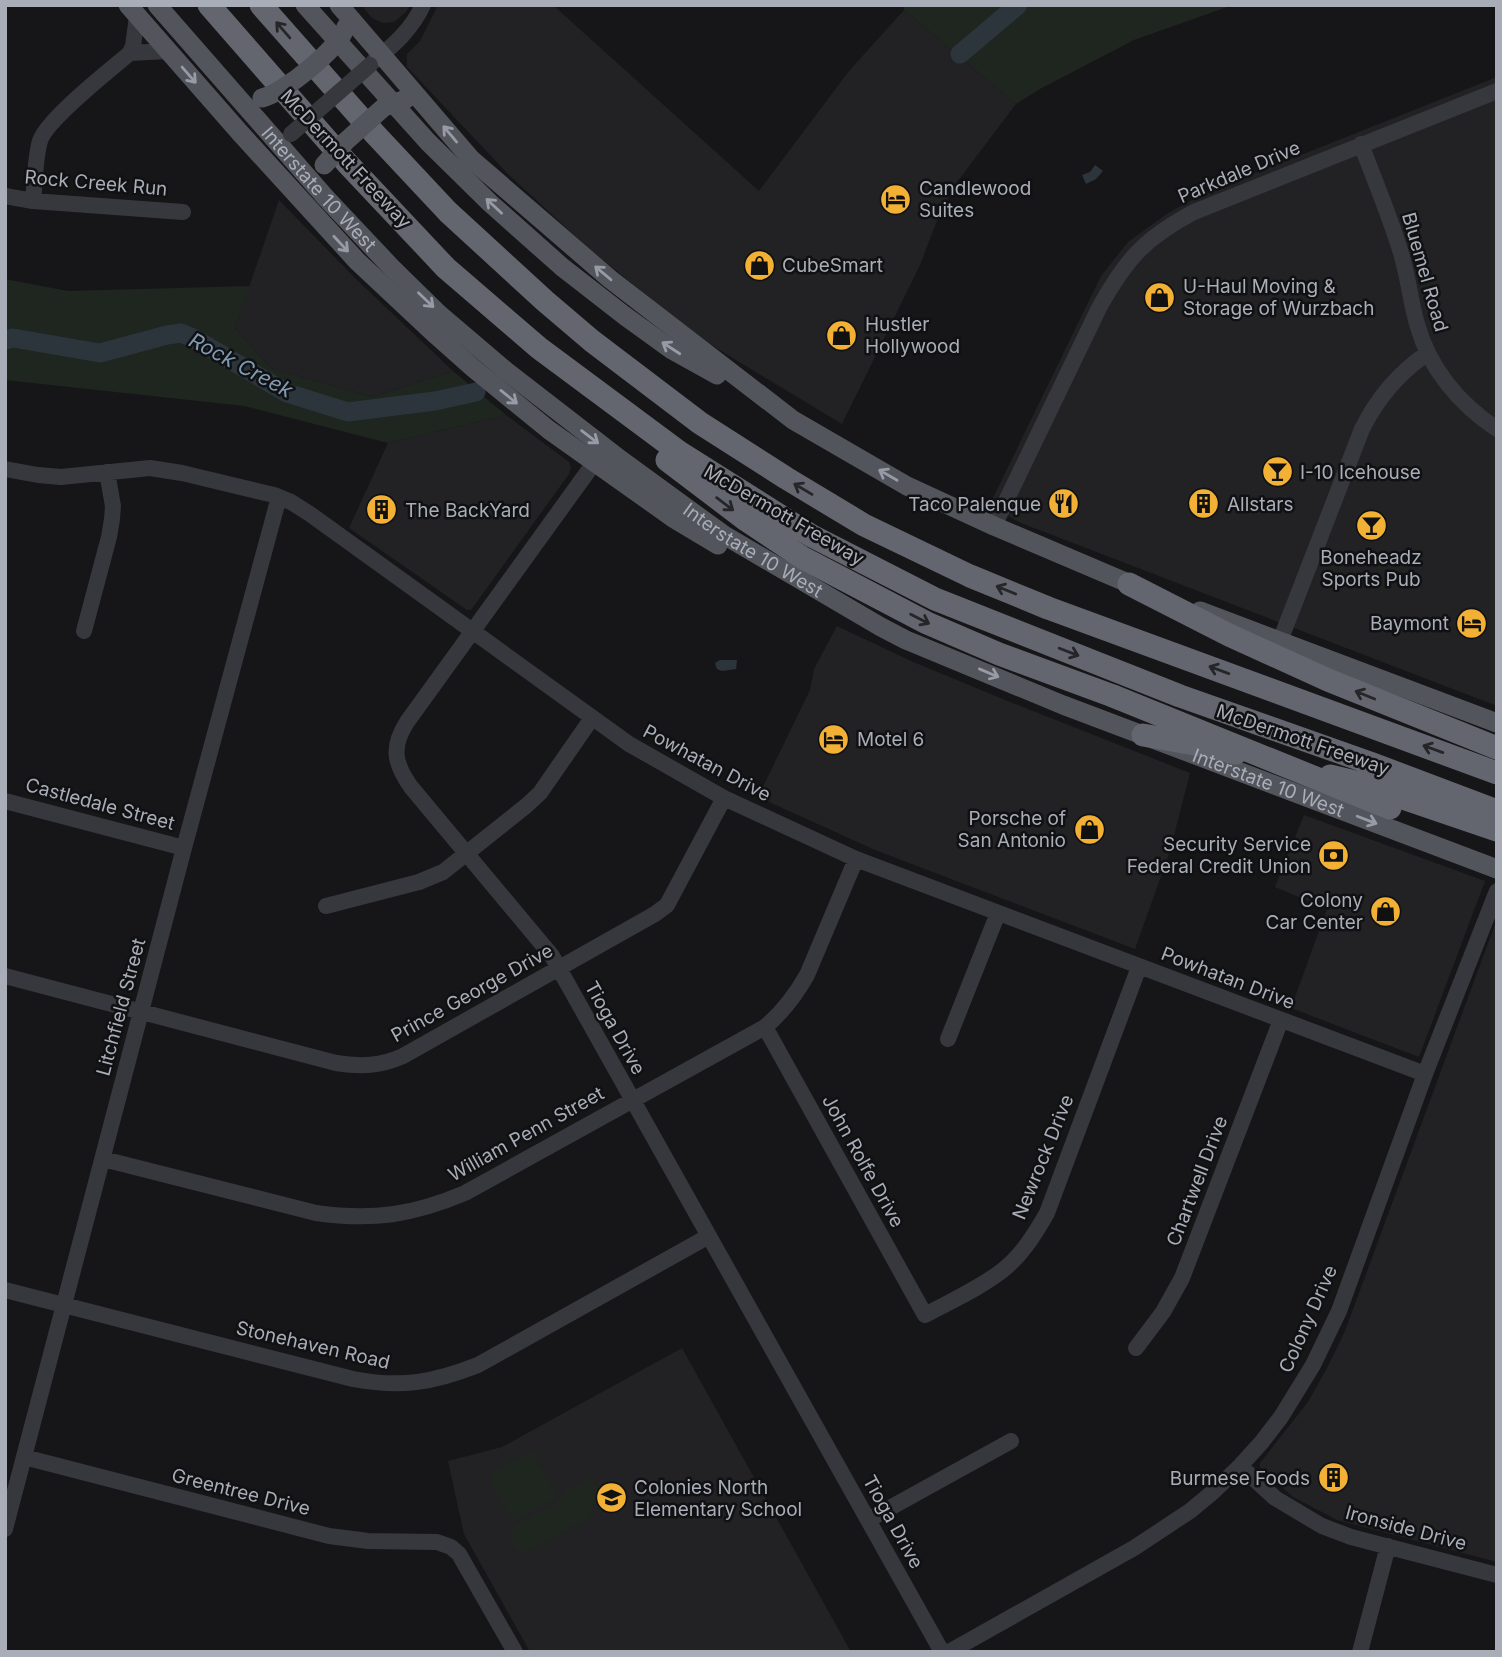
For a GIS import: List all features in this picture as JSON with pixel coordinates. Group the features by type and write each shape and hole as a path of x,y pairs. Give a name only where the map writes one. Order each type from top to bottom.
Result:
{"highway":[{"name":"McDermott Freeway","path":"209,5 347,163 446,268 580,380 679,452 813,536 935,599 1180,696 1497,811"},
{"name":"McDermott Freeway","path":"261,5 449,212 592,341 699,424 864,526 970,576 1048,608 1497,773"},
{"path":"580,380 635,436 746,520 803,558 927,623 1390,808 1497,845"},
{"path":"1129,584 1229,635 1328,680 1497,748"},
{"path":"1143,735 1206,746 1359,783 1497,830"}],"main road":[{"name":"Interstate 10 West","path":"158,5 230,88 284,139 326,198 439,314 555,410 724,535 906,640 1063,705 1497,869"},
{"path":"305,5 428,142 490,203 562,267 672,350 907,486 994,526 1129,584 1497,723"},
{"path":"230,88 251,97 262,98 297,78 343,35 346,27 340,6"},
{"path":"340,6 376,60 429,109 471,159 658,317 793,420"},
{"path":"132,11 357,261 473,368 549,430 673,518 833,607 881,628"},
{"path":"326,198 322,180 324,165 384,107 406,99 417,101 429,109"}],"street":[{"path":"284,139 407,32 423,5"},
{"path":"33,201 39,142 44,132 55,119 130,53 134,46 132,11"},
{"path":"130,53 168,51"},
{"name":"Parkdale Drive","path":"994,526 1099,308 1113,282 1138,250 1172,223 1195,212 1497,91"},
{"name":"Bluemel Road","path":"1361,144 1400,250 1416,322 1428,354 1452,390 1497,429"},
{"name":"Rock Creek Run","path":"5,196 33,201 183,212"},
{"path":"1280,641 1369,414 1400,375 1428,354"},
{"name":"Tioga Drive","path":"594,463 403,727 396,749 399,765 405,778 552,957 942,1652"},
{"name":"Powhatan Drive","path":"5,469 61,477 150,468 182,473 291,502 629,744 724,798 856,859 1425,1074"},
{"path":"84,631 112,519 113,506 107,472"},
{"name":"Litchfield Street","path":"5,1529 279,497"},
{"path":"326,906 443,872 540,793 592,718"},
{"name":"Prince George Drive","path":"5,976 336,1063 375,1065 403,1056 667,905 724,798"},
{"name":"Castledale Street","path":"5,801 184,848"},
{"name":"William Penn Street","path":"103,1159 316,1213 354,1217 392,1215 417,1210 466,1193 765,1027 798,992 856,859"},
{"name":"Colony Drive","path":"949,1652 1162,1531 1190,1511 1240,1466 1291,1402 1328,1335 1348,1287 1425,1074 1497,891"},
{"path":"948,1039 998,913"},
{"name":"Newrock Drive","path":"925,1315 1004,1269 1017,1257 1038,1229 1047,1213 1139,967"},
{"name":"Chartwell Drive","path":"1136,1348 1163,1312 1182,1278 1281,1020"},
{"name":"John Rolfe Drive","path":"765,1027 925,1315"},
{"name":"Stonehaven Road","path":"5,1290 353,1380 397,1385 430,1381 478,1365 709,1236"},
{"path":"868,1520 1011,1441"},
{"name":"Greentree Drive","path":"24,1457 329,1536 368,1541 437,1542 451,1547 459,1554 515,1652"},
{"name":"Ironside Drive","path":"1240,1466 1275,1498 1322,1526 1351,1537 1497,1575"},
{"path":"1360,1652 1388,1546"}],"shaded area":[{"path":"361,5 410,5 394,22 383,23 372,18"},
{"path":"438,5 553,5 759,191 849,71 904,10 1016,104 954,186 920,265 842,424 698,337 587,247 508,174 407,67 407,54 420,41"},
{"path":"904,5 1233,5 1134,40 1016,104 904,10"},
{"path":"1497,77 1497,706 1021,523 989,506 1101,276 1128,242 1168,213 1203,194"},
{"path":"1095,165 1103,171 1096,179 1086,184 1082,175 1090,172"},
{"path":"279,200 356,279 453,371 372,397 271,368 235,328"},
{"path":"5,279 68,291 250,286 235,328 271,368 372,397 453,371 506,415 388,443 244,406 5,380"},
{"path":"506,415 569,462 571,467 569,474 471,610 467,610 349,528 388,443"},
{"path":"837,626 911,661 1190,773 1170,851 1135,949 875,850 758,797 810,690 814,669"},
{"path":"720,660 737,660 736,669 717,669 715,663"},
{"path":"1304,815 1485,881 1419,1057 1291,1008 1327,909 1275,887"},
{"path":"1497,919 1497,1562 1337,1520 1293,1497 1260,1468 1260,1463 1308,1402 1345,1331"},
{"name":"Colonies North Elementary School","path":"682,1348 851,1652 530,1652 464,1534 448,1461 502,1447"},
{"path":"532,1450 558,1497 513,1522 490,1480 492,1472"},
{"path":"593,1479 599,1490 590,1518 526,1553 517,1549 509,1535 515,1525 557,1503 565,1491"}],"waterway":[{"name":"Rock Creek","path":"960,54 1018,5"},
{"name":"Rock Creek","path":"5,340 13,338 100,353 181,333 287,393 348,412 435,401 476,392"}],"place":[{"name":"Candlewood Suites","path":"896,199"},
{"name":"CubeSmart","path":"759,265"},
{"name":"U-Haul Moving & Storage of Wurzbach","path":"1160,297"},
{"name":"Hustler Hollywood","path":"842,335"},
{"name":"I-10 Icehouse","path":"1277,472"},
{"name":"Taco Palenque","path":"1064,504"},
{"name":"Allstars","path":"1204,504"},
{"name":"The BackYard","path":"382,510"},
{"name":"Boneheadz Sports Pub","path":"1371,526"},
{"name":"Baymont","path":"1472,623"},
{"name":"Motel 6","path":"834,739"},
{"name":"Porsche of San Antonio","path":"1089,829"},
{"name":"Security Service Federal Credit Union","path":"1334,855"},
{"name":"Colony Car Center","path":"1386,911"},
{"name":"Burmese Foods","path":"1333,1478"},
{"name":"Colonies North Elementary School","path":"611,1498"}]}
